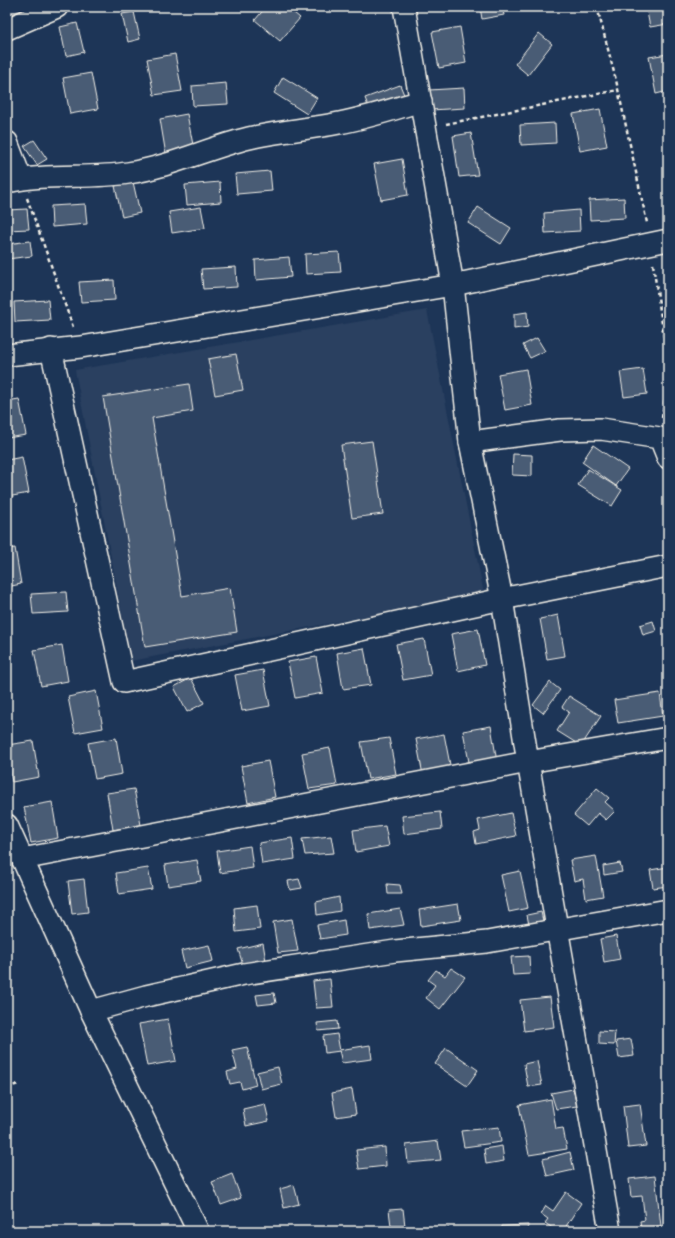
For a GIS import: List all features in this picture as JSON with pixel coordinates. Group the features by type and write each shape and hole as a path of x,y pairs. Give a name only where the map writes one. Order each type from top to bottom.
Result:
{"street":[{"path":"7,29 57,7"},
{"path":"404,7 426,127 452,285 470,442 502,599 528,762 610,1231"},
{"path":"7,142 14,180 98,177 158,167 250,138 339,124 372,116 421,101"},
{"path":"7,355 80,347 452,285 659,241"},
{"path":"51,349 124,682 502,599 668,566"},
{"path":"470,442 560,430 601,429 660,438 668,458"},
{"path":"22,859 528,762 668,738"},
{"path":"7,825 91,1011 198,1231"},
{"path":"91,1011 146,996 251,973 395,951 487,942 668,910"}],"path":[{"path":"597,7 659,241 668,364"},
{"path":"426,127 618,90"},
{"path":"14,180 80,347"},
{"path":"660,438 668,376"},
{"path":"7,1088 18,1084"}],"shaded area":[{"path":"427,310 484,594 131,661 75,370"}],"building":[{"path":"16,7 30,7 17,9"},
{"path":"266,7 287,7 300,18 280,41 255,20"},
{"path":"413,7 438,7 414,10"},
{"path":"480,7 502,7 504,15 482,19"},
{"path":"646,7 668,7 668,24 650,27"},
{"path":"134,12 140,39 128,42 122,14"},
{"path":"77,23 84,52 66,56 60,27"},
{"path":"460,27 466,63 439,68 432,32"},
{"path":"539,33 552,44 528,75 515,64"},
{"path":"175,54 182,91 154,95 147,59"},
{"path":"668,54 668,91 656,94 649,57"},
{"path":"91,73 98,109 70,114 63,78"},
{"path":"283,77 317,98 307,114 274,93"},
{"path":"226,83 228,104 193,106 192,86"},
{"path":"400,85 405,97 370,111 365,98"},
{"path":"464,88 465,108 431,110 429,90"},
{"path":"600,109 607,146 580,151 573,114"},
{"path":"187,114 194,150 166,155 160,119"},
{"path":"555,123 556,143 521,145 520,125"},
{"path":"471,133 478,175 459,177 453,136"},
{"path":"34,140 47,159 37,165 24,146"},
{"path":"402,159 408,195 381,200 374,164"},
{"path":"270,171 272,191 237,194 235,174"},
{"path":"133,182 140,213 122,217 115,186"},
{"path":"220,182 221,202 187,205 185,185"},
{"path":"624,198 625,218 590,220 589,200"},
{"path":"85,204 87,224 52,227 51,206"},
{"path":"201,207 205,228 172,233 169,212"},
{"path":"478,207 511,228 501,244 468,223"},
{"path":"27,209 29,229 7,230 7,210"},
{"path":"579,210 580,231 545,233 544,213"},
{"path":"30,241 32,256 7,259 7,244"},
{"path":"339,252 341,272 306,274 305,254"},
{"path":"289,257 291,277 256,280 255,260"},
{"path":"236,267 237,287 203,289 201,269"},
{"path":"114,280 115,300 81,302 79,282"},
{"path":"48,300 50,320 15,322 14,302"},
{"path":"527,312 528,327 514,329 514,314"},
{"path":"537,338 545,351 530,358 523,345"},
{"path":"236,354 243,390 215,395 208,359"},
{"path":"526,369 532,405 505,410 498,374"},
{"path":"643,369 647,394 624,397 620,372"},
{"path":"189,384 193,411 152,418 182,596 230,588 237,632 145,647 103,397"},
{"path":"19,399 26,435 7,438 7,401"},
{"path":"372,441 383,514 352,518 341,445"},
{"path":"593,445 628,469 616,486 582,462"},
{"path":"513,454 532,455 532,476 512,475"},
{"path":"22,457 29,493 7,497 7,460"},
{"path":"588,469 622,490 612,506 578,485"},
{"path":"15,548 21,584 7,587 7,549"},
{"path":"66,592 68,612 33,614 31,594"},
{"path":"668,606 668,626 665,607"},
{"path":"558,615 565,656 547,659 540,619"},
{"path":"653,621 656,631 643,635 640,625"},
{"path":"478,629 485,665 458,671 451,634"},
{"path":"424,639 431,675 403,680 396,644"},
{"path":"62,645 68,681 41,686 34,650"},
{"path":"364,648 371,685 343,689 337,653"},
{"path":"316,657 323,693 295,698 288,662"},
{"path":"263,670 270,706 242,711 235,675"},
{"path":"191,678 204,703 187,712 174,687"},
{"path":"550,682 560,690 543,713 533,705"},
{"path":"96,691 103,728 75,733 68,697"},
{"path":"660,693 663,716 618,723 614,700"},
{"path":"569,696 601,716 581,746 557,731 569,712 562,707"},
{"path":"491,726 497,762 470,767 463,731"},
{"path":"444,734 451,770 423,775 416,739"},
{"path":"116,738 122,774 95,779 88,743"},
{"path":"389,738 396,774 368,779 361,742"},
{"path":"33,741 39,777 12,782 7,756 7,745"},
{"path":"330,748 337,785 309,789 302,753"},
{"path":"268,761 275,797 248,803 241,766"},
{"path":"597,788 609,798 605,802 615,811 606,820 598,813 587,826 574,815"},
{"path":"134,789 141,825 113,830 107,793"},
{"path":"52,802 58,838 31,843 24,807"},
{"path":"440,812 442,829 404,834 402,816"},
{"path":"511,813 516,836 476,844 474,832 480,830 478,820"},
{"path":"385,826 389,846 356,852 353,830"},
{"path":"331,836 334,853 305,855 302,839"},
{"path":"292,838 295,859 262,864 259,843"},
{"path":"250,846 253,868 220,873 217,851"},
{"path":"596,856 603,896 586,899 583,879 574,881 570,860"},
{"path":"197,860 201,881 168,886 165,865"},
{"path":"620,863 622,872 604,875 603,866"},
{"path":"668,867 668,886 653,888 650,870"},
{"path":"148,868 152,889 119,894 116,873"},
{"path":"520,871 528,908 509,912 501,875"},
{"path":"84,879 88,912 72,914 68,881"},
{"path":"299,879 302,888 290,890 288,881"},
{"path":"387,884 400,885 402,894 388,894"},
{"path":"339,897 340,911 317,915 316,902"},
{"path":"458,904 461,920 421,926 419,910"},
{"path":"257,905 260,929 236,932 234,908"},
{"path":"400,909 404,925 370,930 368,914"},
{"path":"541,912 543,921 529,925 527,915"},
{"path":"292,919 298,951 278,953 273,922"},
{"path":"344,920 346,935 320,939 317,925"},
{"path":"616,936 620,959 604,962 600,939"},
{"path":"263,943 266,961 243,965 238,949"},
{"path":"209,945 213,961 185,968 181,951"},
{"path":"529,956 530,974 513,975 511,957"},
{"path":"451,968 465,977 440,1009 426,998 435,985 428,980 436,970 445,976"},
{"path":"330,979 333,1007 316,1008 313,981"},
{"path":"274,993 276,1003 258,1005 256,995"},
{"path":"550,997 554,1027 524,1031 520,1000"},
{"path":"168,1019 176,1061 147,1066 139,1024"},
{"path":"337,1021 338,1029 318,1031 317,1023"},
{"path":"599,1031 615,1032 614,1045 599,1044"},
{"path":"337,1034 340,1051 325,1053 323,1036"},
{"path":"631,1039 634,1056 619,1058 616,1041"},
{"path":"370,1045 372,1059 342,1063 339,1050"},
{"path":"247,1047 256,1085 242,1089 240,1082 230,1084 227,1072 237,1069 232,1050"},
{"path":"446,1048 478,1070 467,1086 435,1064"},
{"path":"537,1061 542,1085 528,1087 524,1064"},
{"path":"278,1067 282,1084 261,1089 257,1072"},
{"path":"352,1089 356,1114 336,1117 332,1093"},
{"path":"573,1089 577,1106 556,1109 551,1093"},
{"path":"551,1099 556,1129 563,1128 567,1149 529,1155 519,1105"},
{"path":"265,1104 269,1121 246,1126 243,1109"},
{"path":"640,1104 646,1146 628,1148 623,1106"},
{"path":"499,1127 501,1142 464,1147 461,1131"},
{"path":"438,1141 441,1160 408,1163 406,1145"},
{"path":"502,1146 504,1161 486,1164 484,1149"},
{"path":"385,1147 386,1166 359,1169 356,1150"},
{"path":"570,1152 574,1170 547,1176 543,1159"},
{"path":"232,1174 241,1198 221,1205 212,1182"},
{"path":"655,1176 661,1226 641,1228 640,1221 645,1220 642,1196 631,1197 629,1179"},
{"path":"294,1185 299,1204 284,1208 280,1189"},
{"path":"566,1192 581,1203 563,1231 557,1231 545,1223 548,1219 541,1214 546,1206 553,1211"},
{"path":"403,1209 405,1226 391,1226 389,1210"},
{"path":"528,1225 528,1231 502,1231 502,1226"},
{"path":"449,1228 449,1231 428,1231"}]}
